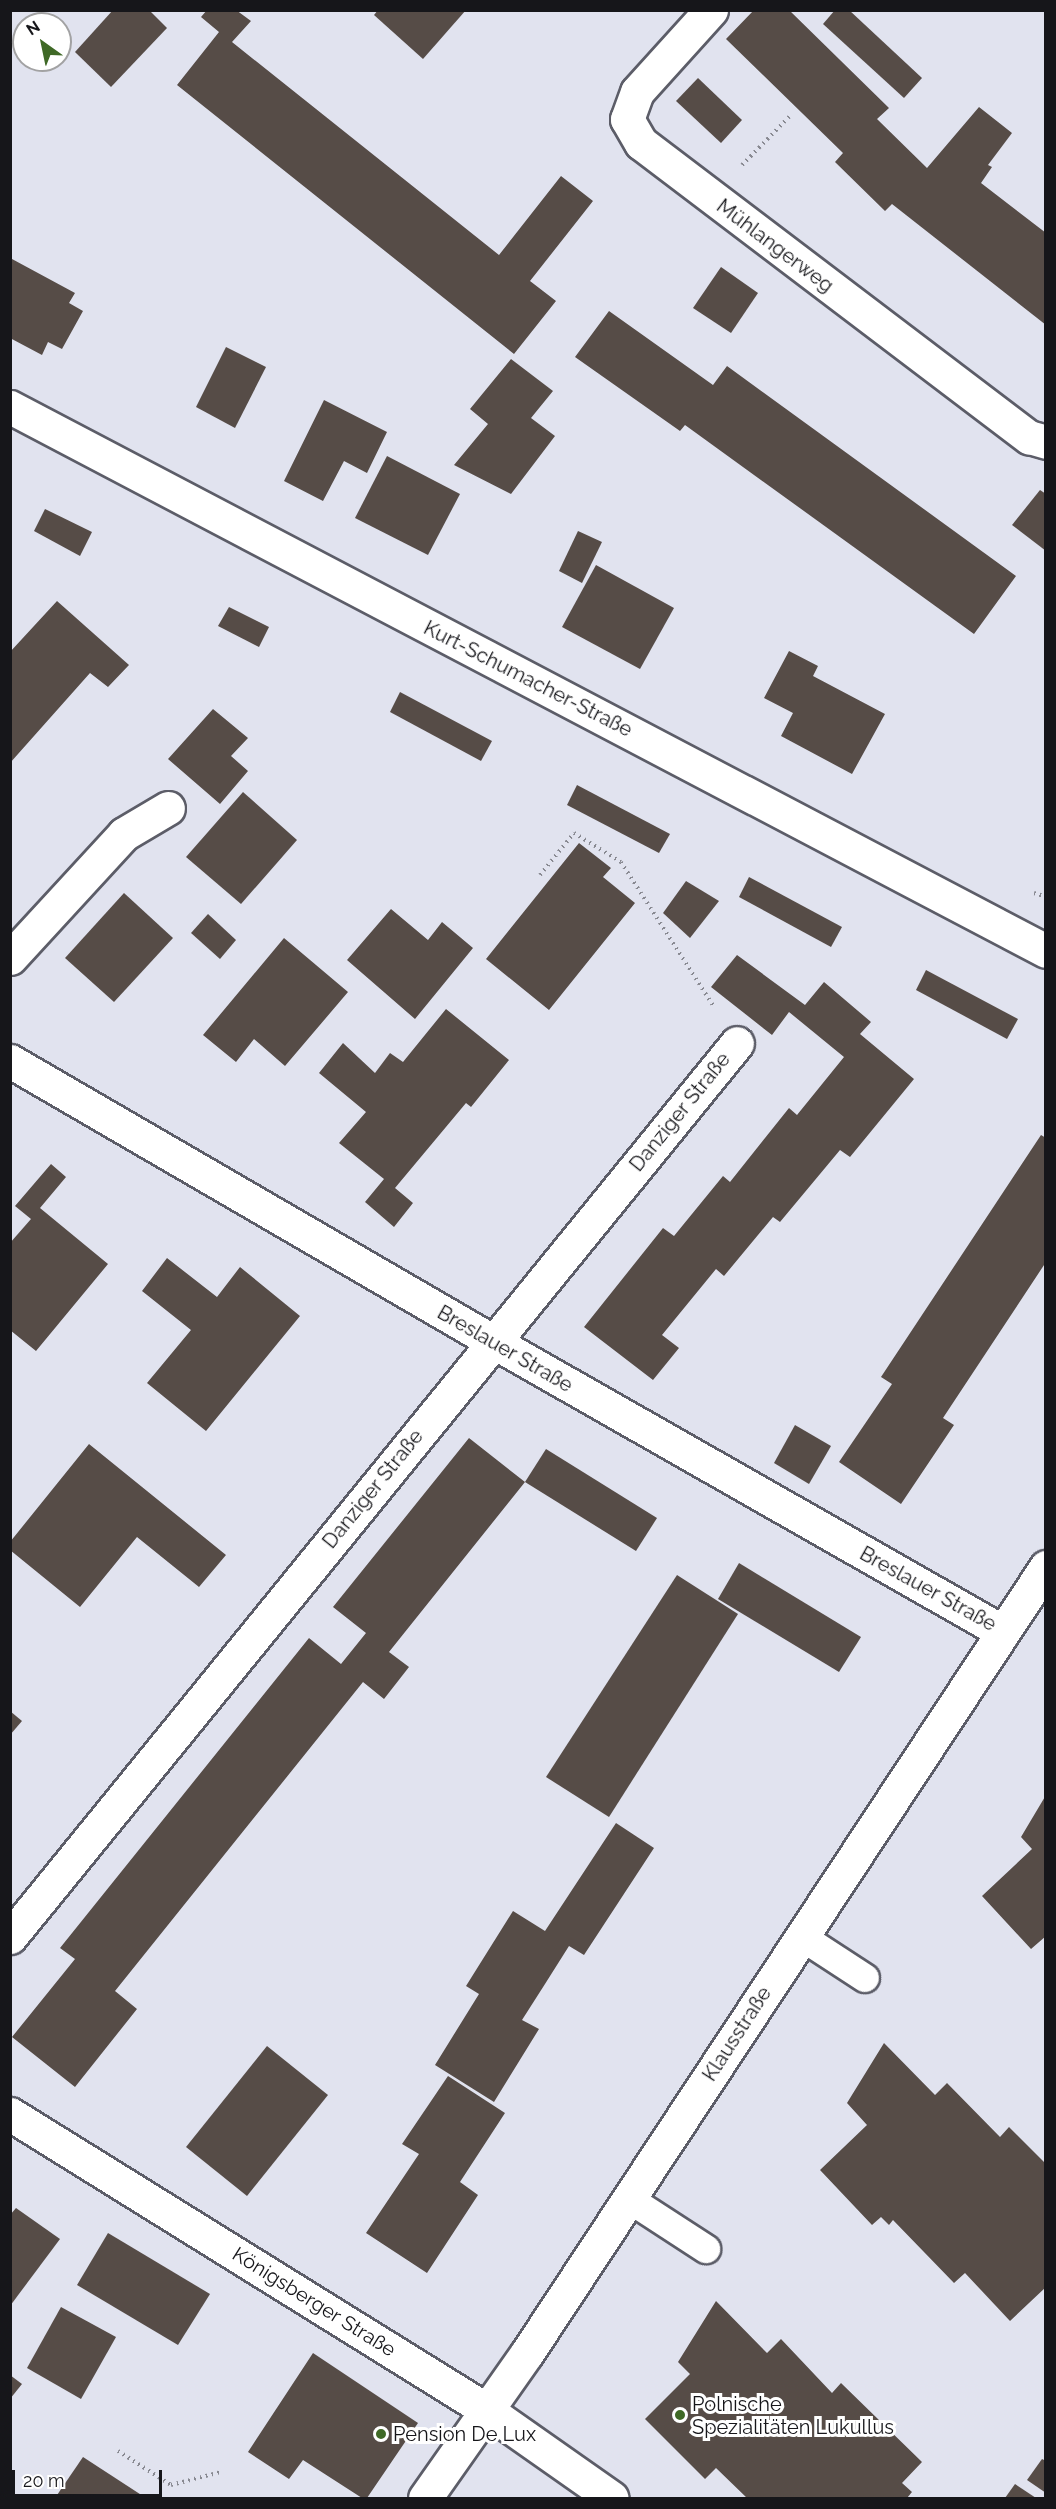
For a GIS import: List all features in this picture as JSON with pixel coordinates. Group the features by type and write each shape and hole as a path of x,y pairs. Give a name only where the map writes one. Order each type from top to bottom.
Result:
{"street":[{"name":"Mühlangerweg","path":"711,10 636,92 627,119 641,143 1029,437 1046,442"},
{"name":"Kurt-Schumacher-Straße","path":"10,407 1046,951"},
{"path":"10,958 124,834 168,808"},
{"name":"Danziger Straße","path":"10,1936 492,1341 737,1043"},
{"name":"Breslauer Straße","path":"10,1061 492,1341 1003,1632"},
{"name":"Klausstraße","path":"425,2499 488,2411 1046,1567"},
{"name":"Königsberger Straße","path":"10,2114 488,2411 612,2499"}],"lane":[{"path":"802,1937 865,1978"},
{"path":"628,2199 706,2249"}],"path":[{"path":"710,197 790,117"},
{"path":"540,875 574,833 621,862 737,1043"},
{"path":"118,2451 171,2485 221,2472"}],"building":[{"path":"113,10 149,10 167,28 111,87 75,52"},
{"path":"207,10 236,10 251,21 232,42 499,255 561,176 593,201 530,281 556,301 514,354 177,85 219,32 201,17"},
{"path":"378,10 466,10 423,59 374,15"},
{"path":"754,10 789,10 889,108 877,119 927,168 979,107 1012,133 988,165 992,167 981,183 1046,233 1046,325 892,204 885,211 835,162 843,153 726,39"},
{"path":"835,10 849,10 922,78 904,98 823,24"},
{"path":"698,78 742,120 721,143 676,101"},
{"path":"12,259 75,293 69,303 83,311 62,349 48,342 42,355 10,338"},
{"path":"721,267 758,293 731,333 693,308"},
{"path":"609,311 713,385 727,366 1016,576 974,634 685,425 680,431 575,357"},
{"path":"226,347 266,367 235,428 196,407"},
{"path":"511,359 553,391 531,418 555,436 511,494 454,465 488,424 470,409"},
{"path":"324,400 387,432 367,473 344,461 323,501 284,481"},
{"path":"387,456 460,494 428,555 355,518"},
{"path":"1040,490 1046,494 1046,551 1012,525"},
{"path":"45,509 92,532 80,556 34,531"},
{"path":"578,531 602,542 582,583 559,571"},
{"path":"596,565 674,608 640,669 562,627"},
{"path":"57,601 129,665 108,687 90,673 10,763 10,652"},
{"path":"229,607 269,627 259,647 218,626"},
{"path":"789,651 818,666 813,676 885,714 852,774 781,736 793,713 764,698"},
{"path":"400,692 492,741 481,761 390,712"},
{"path":"213,709 248,738 231,756 248,771 220,804 168,759"},
{"path":"577,785 670,834 659,853 567,805"},
{"path":"243,792 297,840 241,904 186,857"},
{"path":"579,843 611,868 603,877 635,903 549,1010 486,959"},
{"path":"749,877 842,927 831,947 739,897"},
{"path":"686,881 719,901 690,938 663,913"},
{"path":"124,893 173,938 114,1002 65,958"},
{"path":"391,909 428,940 442,922 473,948 415,1019 347,960"},
{"path":"208,914 236,940 220,959 191,933"},
{"path":"284,938 348,992 285,1066 254,1039 236,1062 203,1035"},
{"path":"737,955 805,1005 824,982 871,1022 860,1034 914,1079 850,1157 840,1150 780,1222 773,1217 724,1276 716,1269 662,1335 679,1348 653,1380 584,1327 663,1228 674,1236 723,1176 730,1182 789,1108 797,1115 844,1057 789,1012 772,1035 711,987"},
{"path":"926,970 1018,1019 1007,1039 916,990"},
{"path":"446,1009 509,1060 471,1107 466,1103 395,1188 413,1203 394,1227 365,1202 384,1179 339,1143 366,1112 319,1073 343,1043 375,1073 390,1053 403,1062"},
{"path":"1041,1135 1046,1138 1046,1262 943,1418 954,1425 901,1504 839,1462 892,1384 881,1377"},
{"path":"51,1164 66,1177 40,1208 108,1264 36,1351 10,1330 10,1243 31,1219 15,1206"},
{"path":"167,1258 217,1297 240,1267 300,1316 206,1431 147,1383 191,1330 142,1291"},
{"path":"795,1425 831,1446 809,1484 774,1463"},
{"path":"469,1438 525,1482 389,1652 409,1667 384,1699 363,1682 115,1991 137,2009 75,2087 12,2037 75,1959 60,1948 309,1638 341,1664 366,1633 333,1607"},
{"path":"89,1444 226,1555 199,1587 137,1537 80,1607 10,1550 10,1542"},
{"path":"546,1449 657,1518 636,1551 525,1482"},
{"path":"739,1563 861,1637 839,1672 718,1599"},
{"path":"677,1575 738,1614 609,1817 546,1777"},
{"path":"10,1711 22,1721 10,1735"},
{"path":"1046,1795 1046,1936 1031,1949 982,1896 1032,1849 1021,1837"},
{"path":"616,1823 654,1848 584,1955 569,1946 522,2020 539,2029 494,2102 435,2065 479,1994 466,1986 513,1911 545,1931"},
{"path":"884,2043 935,2095 947,2083 1000,2137 1009,2127 1046,2164 1046,2287 1010,2321 965,2273 954,2283 893,2220 889,2225 881,2217 872,2225 820,2170 867,2125 847,2103"},
{"path":"267,2046 328,2095 247,2196 186,2147"},
{"path":"448,2076 505,2113 460,2182 478,2195 427,2273 366,2233 419,2154 402,2144"},
{"path":"16,2208 60,2239 10,2306 10,2215"},
{"path":"108,2233 210,2294 178,2345 77,2285"},
{"path":"716,2301 767,2353 781,2339 832,2393 841,2383 922,2462 902,2483 912,2492 907,2498 747,2498 716,2468 705,2479 645,2419 690,2374 678,2362"},
{"path":"61,2307 116,2337 81,2399 27,2368"},
{"path":"313,2353 418,2423 367,2498 362,2498 303,2460 289,2479 248,2452"},
{"path":"10,2375 22,2384 10,2399"},
{"path":"83,2457 146,2498 55,2498"},
{"path":"1042,2459 1046,2461 1046,2493 1027,2480"},
{"path":"1015,2484 1036,2498 1005,2498"}],"place":[{"name":"Polnische Spezialitäten Lukullus","path":"680,2415"},
{"name":"Pension De Lux","path":"381,2434"}]}
